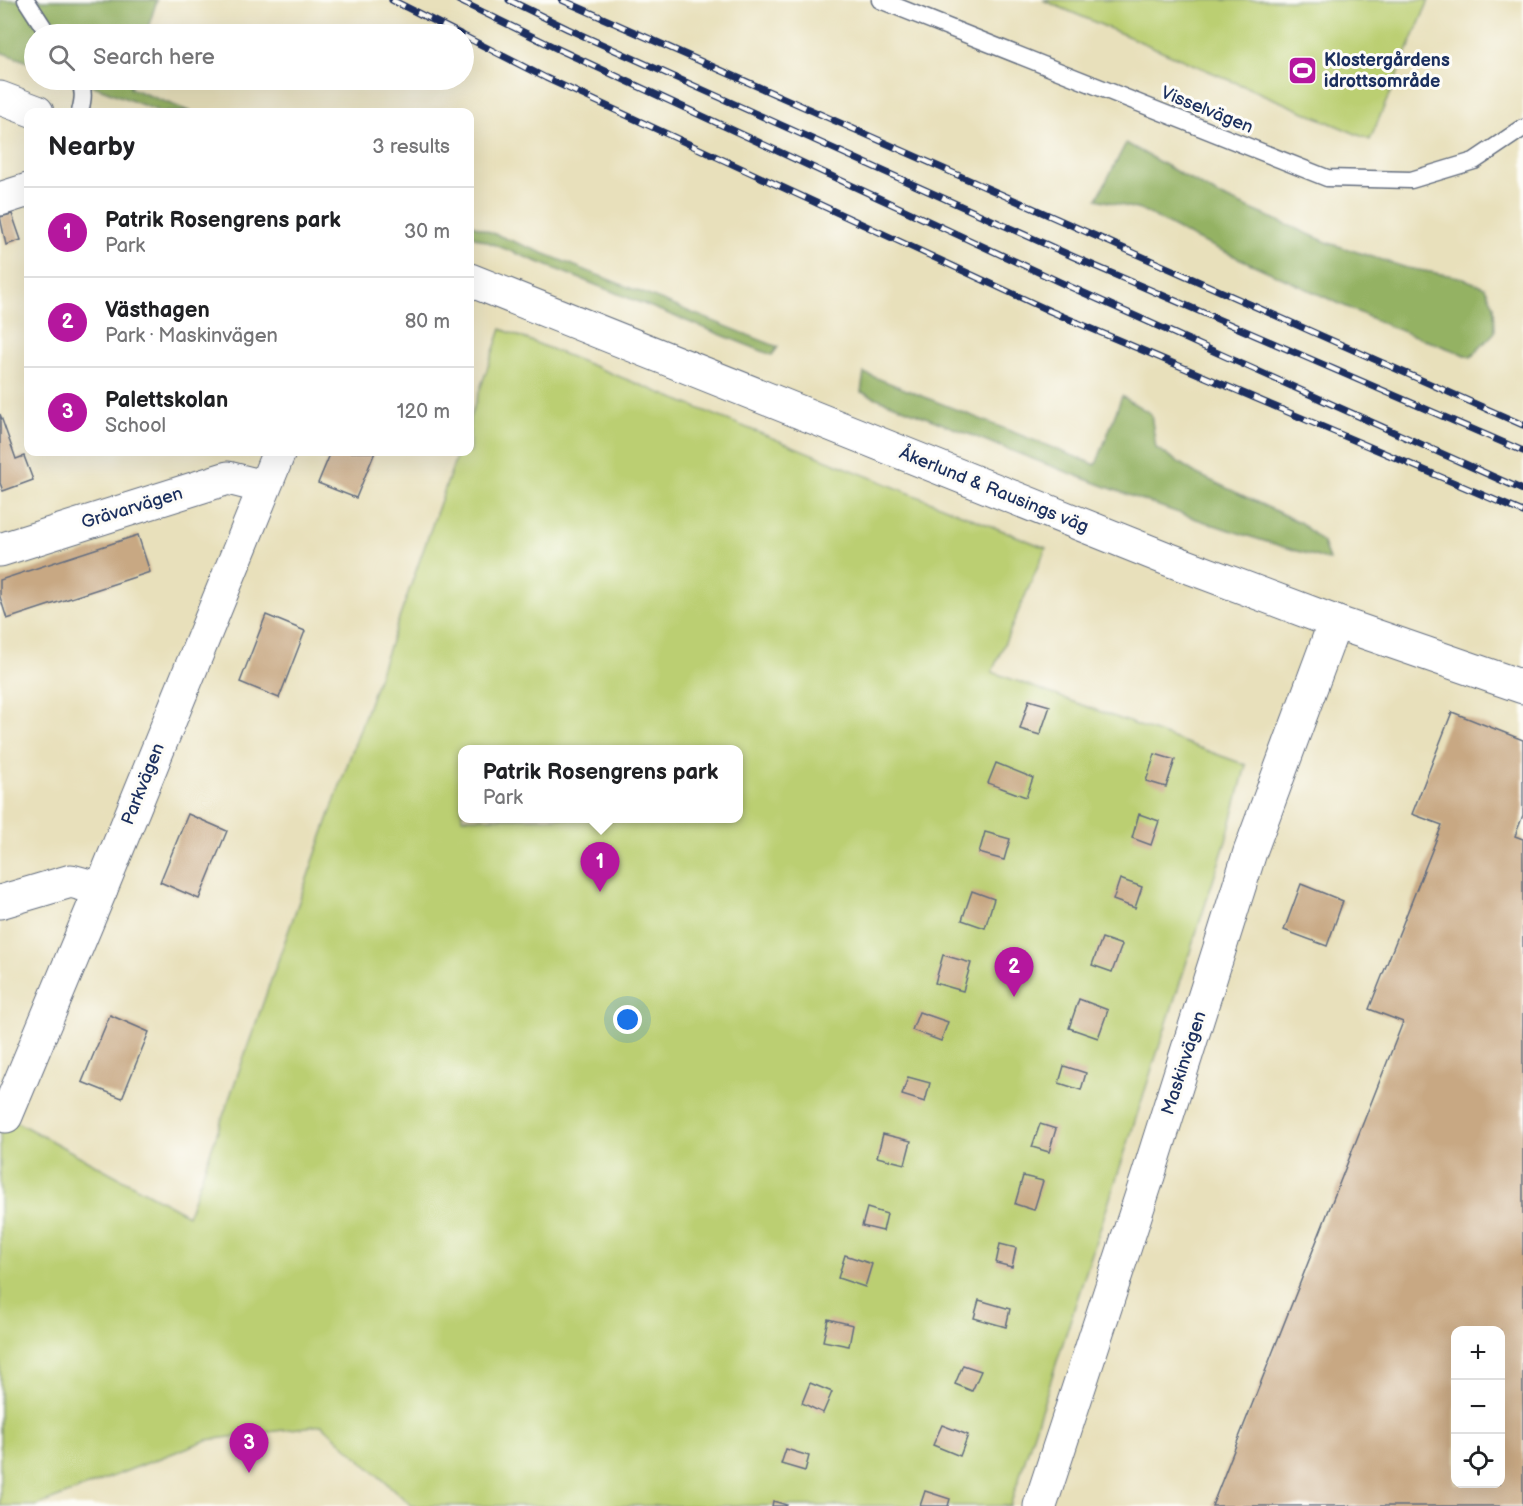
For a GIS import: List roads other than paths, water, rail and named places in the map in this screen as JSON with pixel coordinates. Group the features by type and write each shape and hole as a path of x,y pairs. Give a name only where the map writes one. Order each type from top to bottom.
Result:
{"street":[{"path":"0,98 26,108"},
{"path":"0,199 24,191"},
{"name":"Åkerlund & Rausings väg","path":"474,282 1154,554 1335,622 1523,687"},
{"name":"Parkvägen","path":"6,1116 277,456"},
{"name":"Grävarvägen","path":"0,550 228,478 264,487"},
{"name":"Maskinvägen","path":"1040,1506 1250,852 1335,622"},
{"path":"0,902 71,880 101,889"}],"lane":[{"path":"26,0 42,24"},
{"name":"Visselvägen","path":"880,0 1327,178 1411,180 1474,161 1523,128"},
{"path":"81,108 84,100 83,90"}],"railway":[{"path":"392,0 440,24"},
{"path":"458,0 560,50 1064,284 1523,490"},
{"path":"509,0 568,29 1074,257 1523,451"},
{"path":"562,0 1523,425"},
{"path":"474,41 546,78 1050,311 1523,512"}],"place":[{"name":"Klostergårdens idrottsområde","path":"1303,70"},
{"name":"Patrik Rosengrens park","path":"600,892"},
{"name":"Västhagen","path":"1014,997"},
{"name":"Palettskolan","path":"249,1473"}]}
